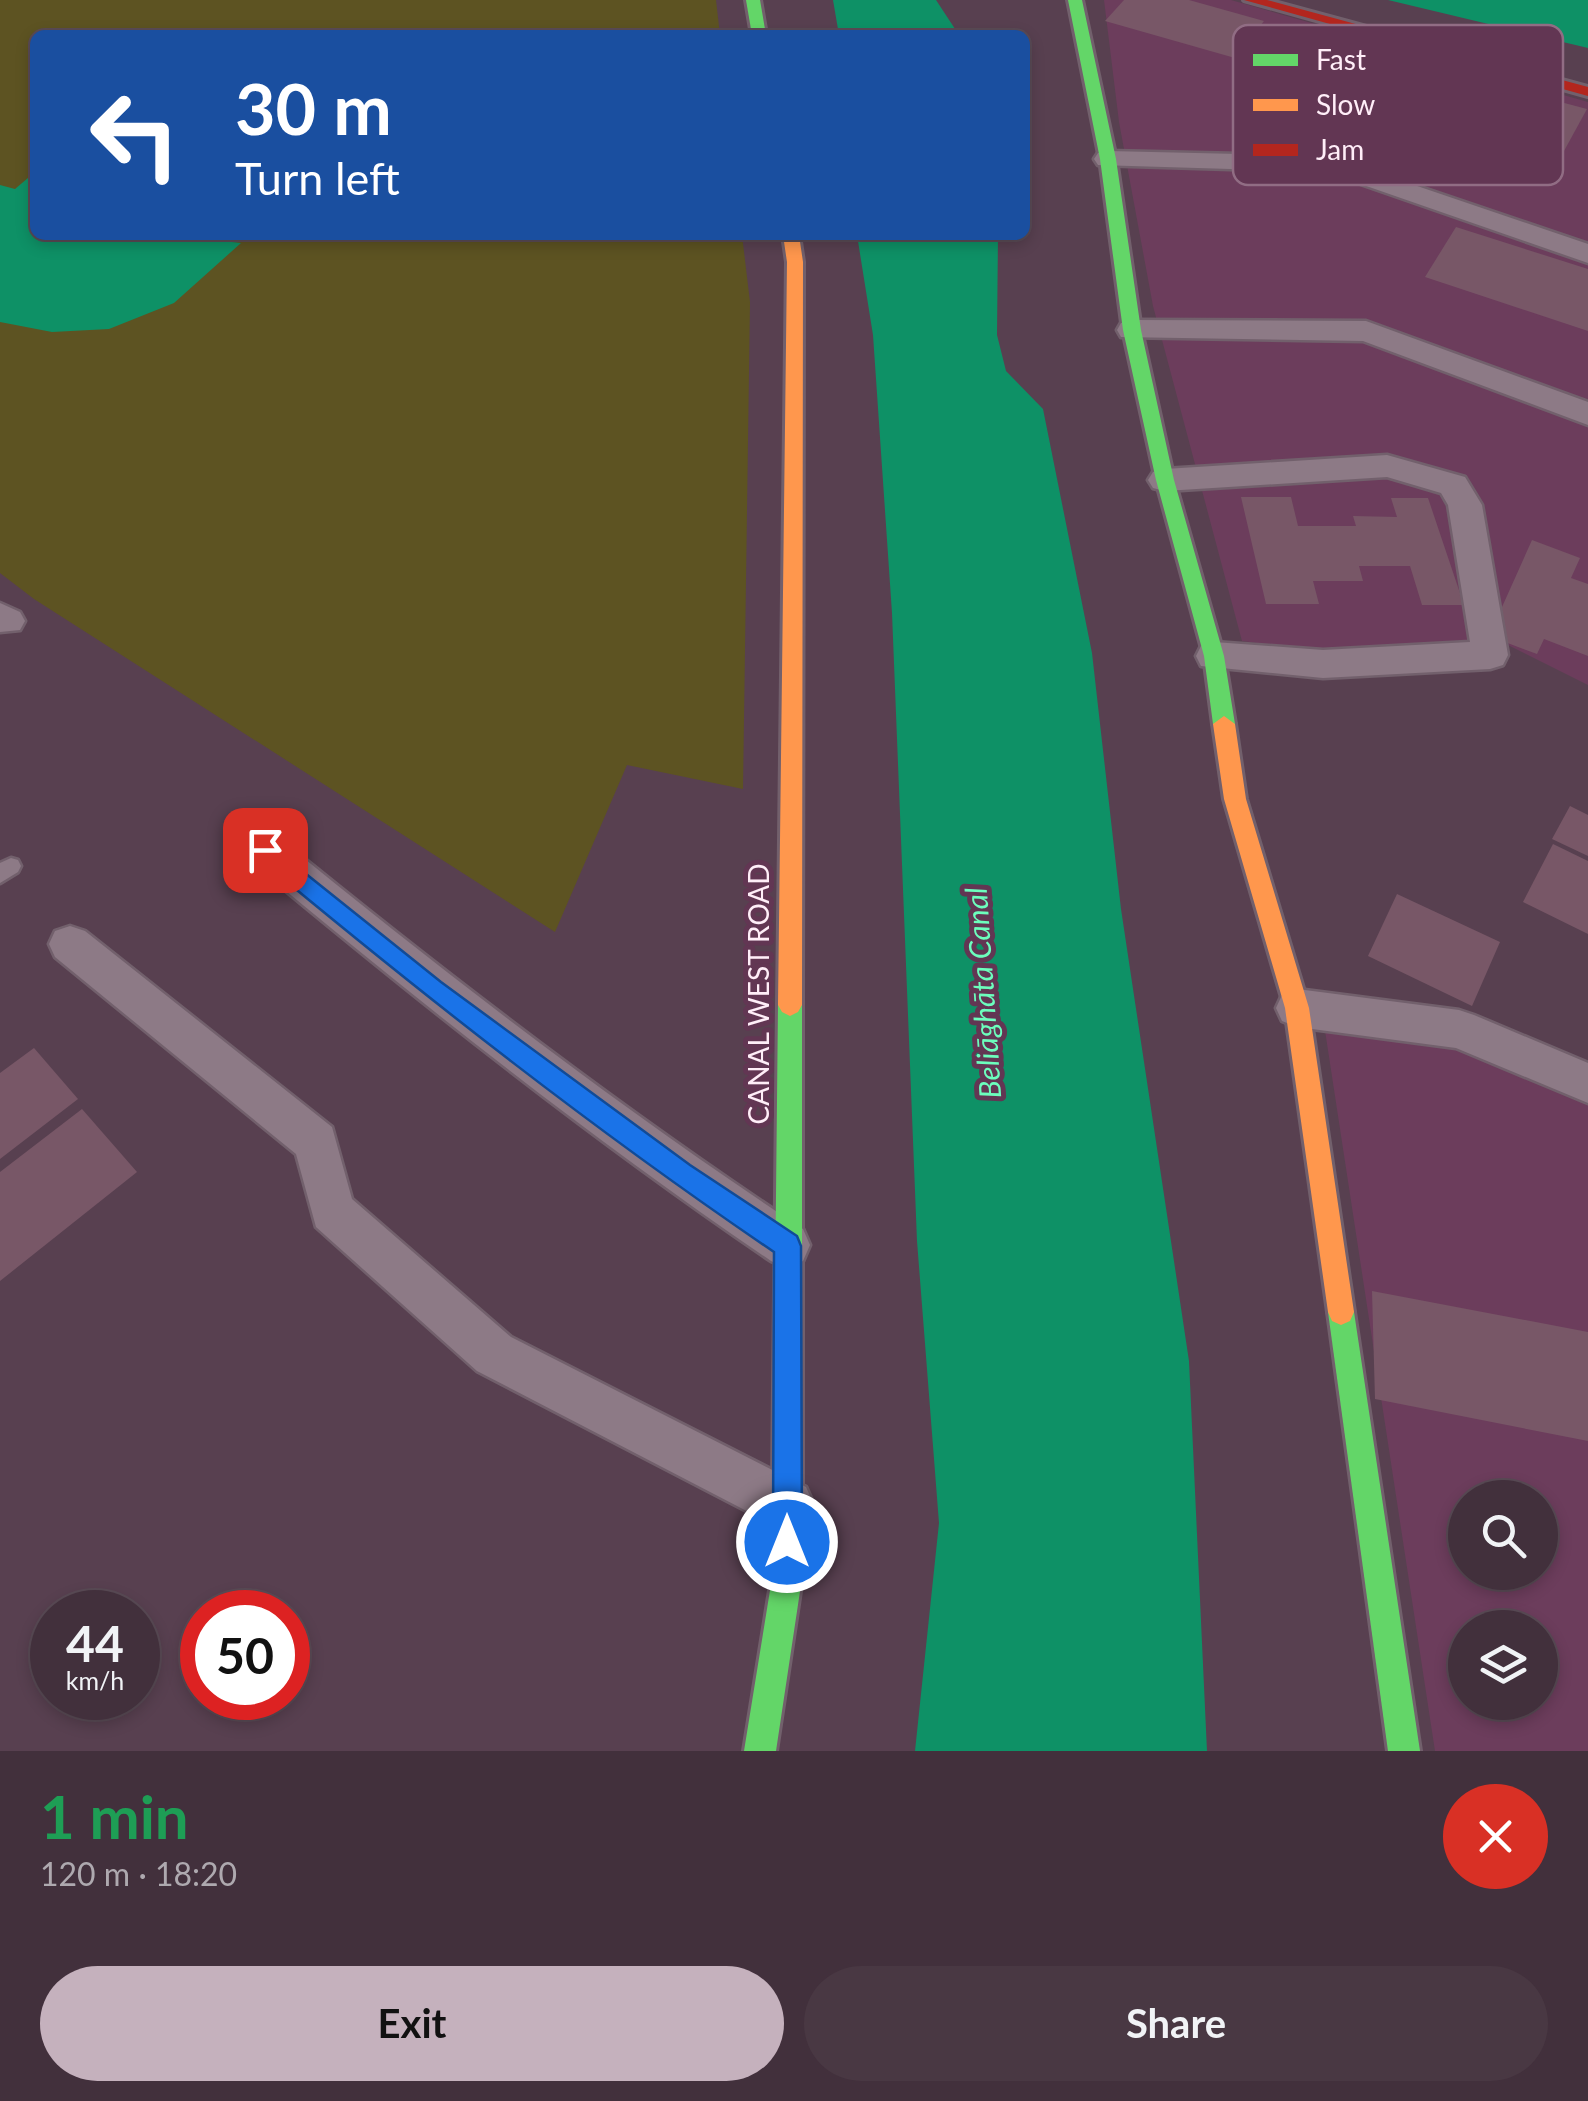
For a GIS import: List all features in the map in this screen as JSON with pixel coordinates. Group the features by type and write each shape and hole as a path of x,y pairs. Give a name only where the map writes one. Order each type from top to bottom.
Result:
{"main road":[{"path":"754,0 758,30"},
{"path":"1075,0 1108,159 1132,330 1165,480 1214,656 1235,799 1297,1008 1404,1751"},
{"path":"1252,0 1343,25"},
{"path":"1563,85 1588,92"},
{"name":"CANAL WEST ROAD","path":"760,1751 787,1578 795,262 792,240"}],"street":[{"path":"1108,159 1233,162"},
{"path":"1389,185 1588,254"},
{"path":"1132,330 1366,331 1588,414"},
{"path":"1165,480 1387,466 1454,485 1465,505 1490,655 1323,664 1214,656"},
{"path":"265,850 432,989 681,1174 788,1246"},
{"path":"70,944 316,1142 332,1211 494,1354 788,1505"},
{"path":"1297,1008 1459,1028 1588,1083"}],"shaded area":[{"path":"0,0 716,0 719,30 30,30 30,240 743,240 750,302 743,789 627,765 555,932 34,599 0,573"},
{"path":"1104,0 1231,0 1318,25 1233,25 1233,185 1563,185 1563,95 1588,102 1588,685 1508,645 1315,651 1242,641 1153,306 1119,122"},
{"path":"1324,1024 1461,1040 1588,1100 1588,1751 1435,1751"}],"water":[{"path":"833,0 936,0 956,30 838,30"},
{"path":"1388,0 1588,0 1588,48 1563,42 1563,25 1492,25"},
{"path":"30,176 30,240 241,243 174,303 109,329 52,332 0,322 0,185 15,189"},
{"name":"Beliāghāta Canal","path":"858,240 998,240 997,335 1006,371 1043,409 1092,653 1121,909 1189,1361 1207,1751 915,1751 939,1523 917,1241 892,613 873,335"}],"building":[{"path":"1124,0 1189,0 1264,21 1261,25 1233,25 1233,57 1105,21"},
{"path":"1563,103 1587,109 1563,151"},
{"path":"1456,227 1588,269 1588,331 1425,277"},
{"path":"1241,497 1291,497 1298,526 1356,526 1353,516 1397,517 1391,498 1428,498 1464,605 1422,605 1410,566 1359,566 1363,581 1313,581 1319,604 1266,604"},
{"path":"1532,540 1580,558 1571,578 1588,584 1588,656 1544,639 1537,654 1489,636"},
{"path":"1570,806 1588,815 1588,856 1552,839"},
{"path":"1553,844 1588,861 1588,934 1523,902"},
{"path":"1397,894 1500,942 1472,1006 1368,956"},
{"path":"34,1048 78,1099 0,1159 0,1073"},
{"path":"82,1109 137,1172 0,1281 0,1172"},
{"path":"1372,1291 1588,1332 1588,1441 1375,1399"}],"traffic: fast":[{"path":"753,0 758,30"},
{"path":"1075,0 1108,159 1132,330 1165,480 1214,656 1224,724"},
{"path":"760,1751 787,1578 790,1005"},
{"path":"1341,1312 1404,1751"}],"traffic: slow":[{"path":"790,1005 795,262 792,240"},
{"path":"1224,724 1235,799 1297,1008 1341,1312"}],"traffic: jam":[{"path":"1251,0 1343,25"},
{"path":"1563,85 1588,92"}],"route":[{"path":"265,850 432,989 681,1174 788,1246 787,1542"}]}
